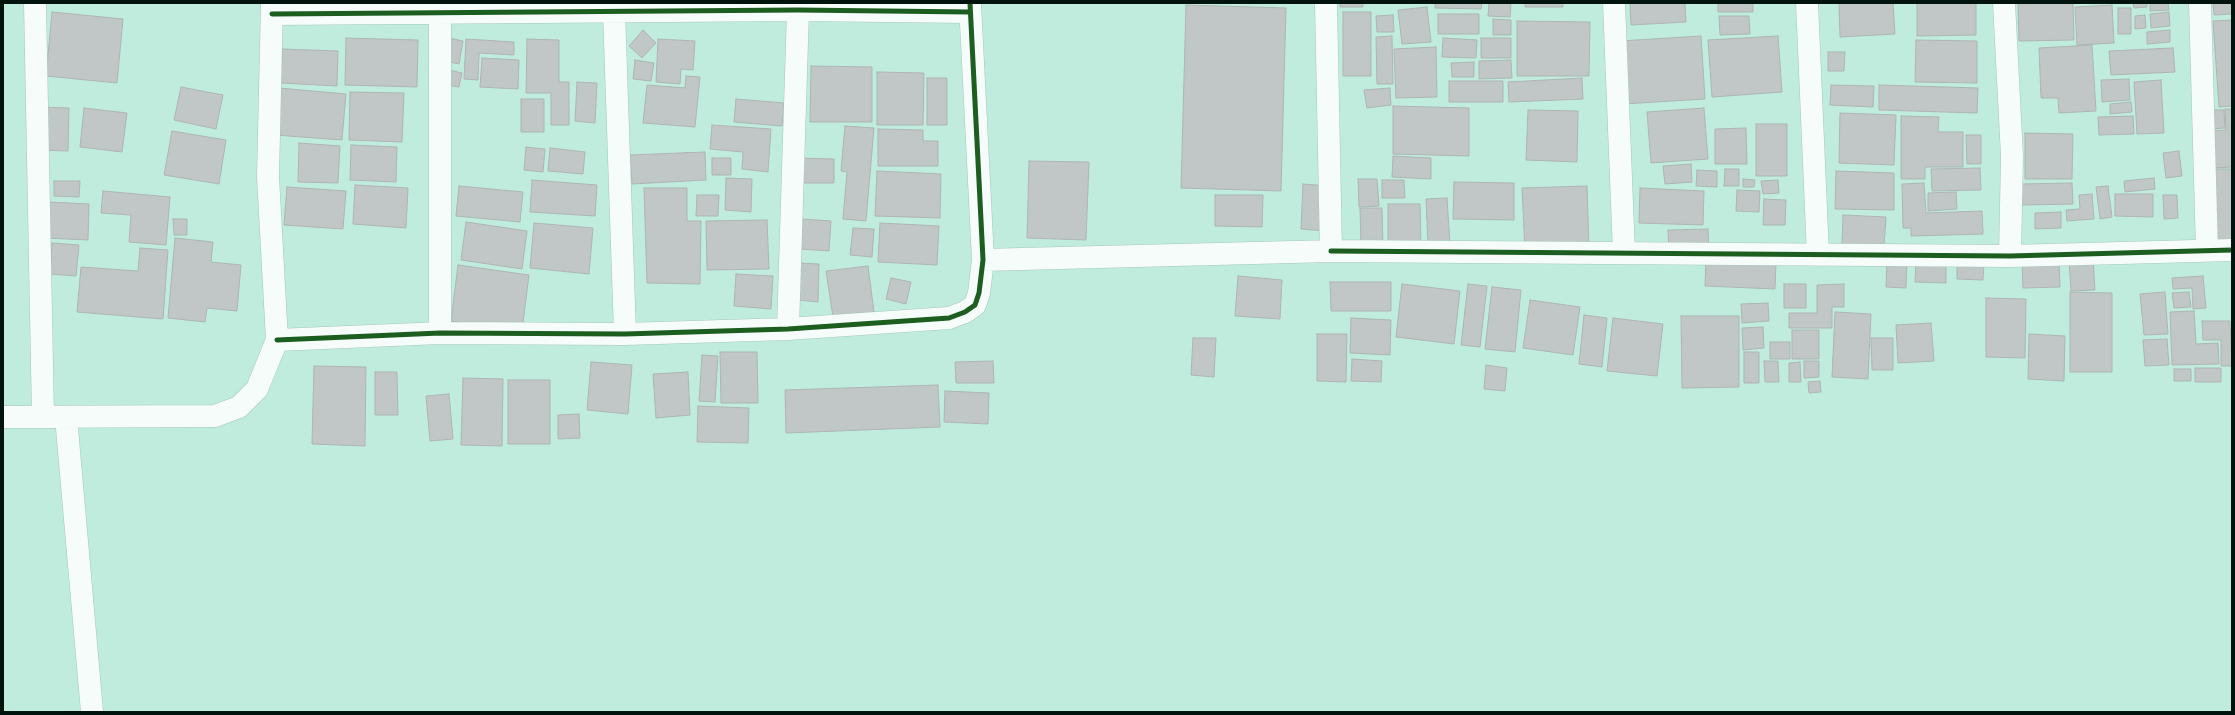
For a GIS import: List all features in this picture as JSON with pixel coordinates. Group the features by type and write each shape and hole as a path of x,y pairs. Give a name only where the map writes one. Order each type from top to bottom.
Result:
{"street":[{"path":"35,3 43,417"},
{"path":"1326,3 1331,251"},
{"path":"1614,3 1624,253"},
{"path":"1807,3 1818,255"},
{"path":"2004,3 2012,156 2010,256"},
{"path":"2200,3 2207,250"},
{"path":"3,417 215,416 239,407 257,389 277,340 268,177 272,9 614,11 970,8 983,260 979,293 974,305 965,312 949,318 788,329 626,334 440,333 277,340"},
{"path":"788,329 798,10"},
{"path":"440,11 440,333"},
{"path":"614,11 626,334"},
{"path":"983,260 1331,251 2076,256 2232,250"},
{"path":"66,417 92,712"}],"building":[{"path":"1340,3 1363,3 1363,7 1340,7"},
{"path":"1435,3 1482,3 1481,9 1435,8"},
{"path":"1489,3 1511,3 1510,17 1488,16"},
{"path":"1525,3 1563,3 1563,7 1525,7"},
{"path":"1630,3 1685,3 1686,22 1631,25"},
{"path":"1718,3 1753,3 1753,12 1718,12"},
{"path":"1839,3 1893,3 1895,34 1840,37"},
{"path":"1917,3 1976,3 1976,35 1917,36"},
{"path":"2018,3 2073,3 2074,40 2019,41"},
{"path":"2133,3 2147,3 2147,7 2134,8"},
{"path":"2150,3 2168,3 2169,10 2150,11"},
{"path":"2213,3 2232,3 2232,14 2214,15"},
{"path":"1186,5 1286,8 1281,191 1181,188"},
{"path":"2112,5 2114,43 2077,45 2075,7"},
{"path":"1427,7 1431,42 1402,44 1398,10"},
{"path":"2118,8 2131,8 2131,34 2118,34"},
{"path":"52,12 123,19 117,83 46,76"},
{"path":"1343,12 1371,12 1371,76 1343,76"},
{"path":"2169,12 2170,26 2151,28 2150,14"},
{"path":"1438,14 1479,14 1479,34 1438,34"},
{"path":"1393,15 1394,32 1377,32 1376,16"},
{"path":"2145,15 2146,28 2135,29 2135,16"},
{"path":"1719,16 1749,16 1750,34 1720,35"},
{"path":"1493,19 1511,20 1511,35 1493,35"},
{"path":"2232,20 2232,106 2219,107 2213,21"},
{"path":"1517,21 1590,22 1589,76 1517,76"},
{"path":"643,30 656,43 642,58 629,46"},
{"path":"2170,30 2170,42 2147,44 2147,32"},
{"path":"1392,36 1393,84 1377,84 1376,37"},
{"path":"1701,36 1705,99 1623,104 1620,41"},
{"path":"1778,36 1782,92 1712,97 1708,40"},
{"path":"346,38 418,40 417,87 345,85"},
{"path":"449,38 463,41 459,64 445,61"},
{"path":"1443,38 1477,40 1476,58 1442,57"},
{"path":"1481,38 1511,38 1511,58 1481,58"},
{"path":"466,39 514,42 514,55 479,53 478,80 464,79"},
{"path":"527,39 559,40 559,82 569,82 569,125 551,125 551,93 526,93"},
{"path":"658,39 695,41 693,70 681,69 680,84 656,82"},
{"path":"1916,40 1977,41 1977,83 1915,82"},
{"path":"2092,45 2096,111 2059,113 2058,98 2041,98 2039,48"},
{"path":"1436,47 1437,97 1396,98 1394,49"},
{"path":"2173,48 2175,72 2111,75 2109,51"},
{"path":"282,49 338,51 337,86 281,83"},
{"path":"1828,52 1845,52 1844,71 1828,71"},
{"path":"482,58 519,60 518,89 480,87"},
{"path":"635,60 654,63 651,81 633,79"},
{"path":"1511,60 1512,78 1479,79 1479,61"},
{"path":"1474,62 1474,77 1452,77 1451,63"},
{"path":"811,66 872,67 872,122 810,122"},
{"path":"449,70 462,73 459,87 446,85"},
{"path":"877,72 924,73 923,125 877,125"},
{"path":"686,76 700,77 695,127 643,123 647,85 685,88"},
{"path":"927,78 947,78 947,125 927,125"},
{"path":"1582,78 1583,99 1509,102 1508,82"},
{"path":"2129,79 2130,100 2102,102 2101,80"},
{"path":"2161,80 2164,133 2137,134 2134,82"},
{"path":"1449,81 1503,81 1503,102 1449,102"},
{"path":"577,82 597,83 595,123 575,121"},
{"path":"1831,85 1874,86 1873,107 1830,105"},
{"path":"1879,85 1978,88 1977,113 1879,110"},
{"path":"181,87 223,95 216,129 174,120"},
{"path":"279,88 346,94 342,140 275,135"},
{"path":"1390,88 1391,105 1367,108 1364,90"},
{"path":"350,92 404,93 402,142 349,140"},
{"path":"521,99 544,99 544,132 521,132"},
{"path":"736,99 784,103 782,126 734,122"},
{"path":"2131,102 2132,112 2110,114 2110,104"},
{"path":"1393,106 1469,108 1469,156 1393,154"},
{"path":"40,107 69,108 68,151 38,150"},
{"path":"84,108 127,113 122,152 80,147"},
{"path":"1704,108 1708,159 1651,163 1647,112"},
{"path":"2225,109 2232,109 2232,167 2212,168 2210,131 2226,130"},
{"path":"1528,110 1578,111 1577,162 1526,160"},
{"path":"2209,110 2224,110 2225,128 2209,129"},
{"path":"1840,113 1896,115 1894,165 1839,163"},
{"path":"1901,116 1939,117 1938,132 1963,132 1963,167 1925,167 1925,179 1901,179"},
{"path":"2133,116 2134,134 2099,135 2098,117"},
{"path":"1756,124 1787,124 1787,176 1756,176"},
{"path":"712,125 771,129 768,172 742,169 743,152 710,149"},
{"path":"845,126 874,128 866,221 843,219 847,172 841,171"},
{"path":"1746,128 1747,164 1715,164 1715,129"},
{"path":"878,129 923,130 923,141 938,141 938,166 878,166"},
{"path":"172,131 226,140 219,184 164,175"},
{"path":"2025,133 2073,134 2072,179 2025,179"},
{"path":"1966,135 1981,135 1981,164 1967,164"},
{"path":"299,143 340,146 338,183 298,182"},
{"path":"351,145 397,147 396,182 350,180"},
{"path":"526,147 545,149 543,172 524,170"},
{"path":"550,148 585,152 583,174 548,171"},
{"path":"2179,151 2182,176 2166,178 2163,153"},
{"path":"705,152 706,180 632,184 630,155"},
{"path":"1393,156 1431,158 1431,179 1392,177"},
{"path":"712,158 731,158 731,175 712,175"},
{"path":"797,158 834,159 834,183 797,183"},
{"path":"1029,161 1089,162 1086,240 1027,238"},
{"path":"1691,164 1692,182 1665,184 1663,166"},
{"path":"1980,168 1981,190 1932,191 1931,169"},
{"path":"1725,169 1739,169 1739,186 1724,186"},
{"path":"2213,169 2232,169 2232,241 2214,241"},
{"path":"1697,170 1717,171 1717,187 1696,186"},
{"path":"877,171 941,174 940,218 875,216"},
{"path":"1836,171 1894,173 1894,210 1835,209"},
{"path":"726,178 752,179 751,212 725,210"},
{"path":"2154,178 2155,189 2125,192 2124,181"},
{"path":"1358,179 1377,179 1379,206 1359,207"},
{"path":"1743,179 1755,180 1754,187 1743,187"},
{"path":"532,180 597,185 595,216 530,212"},
{"path":"1382,180 1404,180 1405,198 1382,198"},
{"path":"1778,180 1779,193 1763,194 1761,181"},
{"path":"54,181 80,181 79,197 54,196"},
{"path":"1454,182 1514,183 1514,220 1453,219"},
{"path":"1924,183 1926,213 1982,211 1983,234 1911,236 1911,228 1903,228 1902,184"},
{"path":"2072,183 2073,204 2022,205 2021,184"},
{"path":"1303,184 1328,186 1325,231 1301,229"},
{"path":"355,185 408,188 406,228 353,224"},
{"path":"459,186 523,192 520,222 456,216"},
{"path":"1587,186 1589,249 1525,251 1522,188"},
{"path":"2108,186 2112,217 2100,219 2096,187"},
{"path":"287,187 346,191 343,229 284,225"},
{"path":"644,188 687,188 687,221 701,221 700,284 647,283"},
{"path":"1640,188 1704,191 1703,225 1639,223"},
{"path":"1737,190 1760,191 1759,212 1736,211"},
{"path":"103,191 170,197 166,245 129,242 131,215 101,213"},
{"path":"1956,192 1957,209 1928,211 1928,193"},
{"path":"2092,194 2094,219 2067,221 2066,210 2080,209 2079,195"},
{"path":"2115,194 2153,194 2153,217 2115,216"},
{"path":"697,195 719,195 718,216 696,216"},
{"path":"1215,195 1263,195 1262,227 1215,226"},
{"path":"2163,195 2177,195 2178,218 2164,219"},
{"path":"1447,198 1450,244 1428,245 1426,199"},
{"path":"1764,199 1786,200 1785,225 1763,225"},
{"path":"48,202 89,204 88,240 46,238"},
{"path":"1388,204 1420,204 1421,248 1388,248"},
{"path":"1360,208 1382,208 1383,247 1361,248"},
{"path":"2061,212 2061,228 2035,229 2035,213"},
{"path":"1843,215 1886,217 1884,246 1842,244"},
{"path":"173,219 187,219 187,235 174,235"},
{"path":"803,219 831,221 829,251 800,249"},
{"path":"767,220 769,269 707,270 706,221"},
{"path":"466,222 527,231 522,269 461,260"},
{"path":"534,223 593,228 589,274 530,268"},
{"path":"880,223 939,226 937,265 878,262"},
{"path":"853,228 874,229 872,257 850,255"},
{"path":"1708,229 1709,252 1669,253 1668,230"},
{"path":"175,238 213,242 211,262 241,265 237,311 207,308 205,322 168,318"},
{"path":"52,243 79,245 76,276 50,274"},
{"path":"140,248 168,250 163,319 77,312 81,267 138,271"},
{"path":"2093,258 2095,290 2071,291 2069,259"},
{"path":"1706,260 1776,263 1775,289 1705,286"},
{"path":"1887,261 1907,262 1906,288 1886,287"},
{"path":"1916,261 1946,262 1946,283 1915,282"},
{"path":"2022,261 2059,261 2060,287 2023,288"},
{"path":"1957,262 1984,262 1983,280 1957,279"},
{"path":"799,263 819,264 818,302 798,300"},
{"path":"458,265 529,275 522,331 451,321"},
{"path":"868,266 874,312 833,317 826,271"},
{"path":"736,274 773,276 771,309 734,306"},
{"path":"1238,276 1282,280 1280,319 1235,316"},
{"path":"2203,276 2206,308 2193,309 2192,288 2173,289 2172,278"},
{"path":"891,278 911,282 906,304 886,299"},
{"path":"1330,282 1391,282 1391,311 1331,311"},
{"path":"1402,284 1460,291 1454,344 1396,337"},
{"path":"1468,284 1487,286 1480,347 1461,345"},
{"path":"1784,284 1806,284 1806,308 1784,308"},
{"path":"1844,284 1844,307 1832,307 1832,328 1789,328 1789,313 1817,313 1817,285"},
{"path":"1492,287 1521,290 1515,352 1485,349"},
{"path":"2070,292 2112,293 2112,372 2070,372"},
{"path":"2165,292 2168,334 2144,335 2140,294"},
{"path":"2189,292 2191,307 2174,308 2172,293"},
{"path":"1986,298 2026,299 2025,358 1986,357"},
{"path":"1530,300 1580,307 1573,355 1523,348"},
{"path":"1768,303 1769,321 1742,323 1741,304"},
{"path":"2194,311 2196,344 2218,343 2219,364 2172,365 2170,312"},
{"path":"1835,312 1871,314 1868,379 1832,377"},
{"path":"1584,315 1607,318 1602,367 1579,364"},
{"path":"1681,316 1739,316 1739,387 1682,388"},
{"path":"1351,318 1391,320 1390,355 1350,353"},
{"path":"1613,318 1663,324 1657,376 1607,371"},
{"path":"2202,321 2230,321 2232,366 2221,366 2221,340 2203,340"},
{"path":"1931,323 1934,361 1898,363 1896,325"},
{"path":"1763,327 1764,348 1743,350 1742,328"},
{"path":"1792,330 1819,330 1819,359 1792,359"},
{"path":"1317,334 1347,334 1346,382 1317,381"},
{"path":"2029,334 2065,336 2064,381 2028,379"},
{"path":"1193,338 1216,338 1214,377 1191,375"},
{"path":"1871,338 1893,338 1893,370 1872,370"},
{"path":"2167,339 2169,365 2145,366 2143,340"},
{"path":"1770,342 1790,342 1790,359 1770,359"},
{"path":"720,352 757,352 758,403 721,403"},
{"path":"1744,352 1759,352 1759,383 1744,383"},
{"path":"702,355 718,356 715,402 699,401"},
{"path":"1352,359 1382,361 1381,382 1351,381"},
{"path":"993,361 994,383 956,383 955,362"},
{"path":"1764,361 1778,361 1779,382 1765,382"},
{"path":"1804,361 1819,361 1819,377 1804,378"},
{"path":"591,362 632,365 628,414 587,410"},
{"path":"1800,362 1801,382 1789,382 1789,363"},
{"path":"1486,365 1507,368 1505,391 1484,389"},
{"path":"314,366 366,367 365,446 312,444"},
{"path":"2195,368 2221,368 2221,382 2195,382"},
{"path":"2174,369 2191,369 2191,381 2174,381"},
{"path":"375,372 397,372 398,415 375,415"},
{"path":"688,372 690,415 656,418 653,374"},
{"path":"463,378 503,379 502,446 461,445"},
{"path":"508,380 550,380 550,444 508,444"},
{"path":"1820,381 1821,392 1809,393 1808,382"},
{"path":"938,385 940,427 786,433 785,390"},
{"path":"945,391 989,393 988,424 944,422"},
{"path":"449,394 453,439 430,441 426,396"},
{"path":"698,406 749,408 748,443 697,442"},
{"path":"579,414 580,438 558,439 558,415"}],"cycle path":[{"path":"277,340 440,333 625,334 788,329 949,318 965,312 975,305 979,293 983,260 970,3"},
{"path":"272,14 798,10 970,12"},
{"path":"1331,251 2010,256 2232,250"}]}
